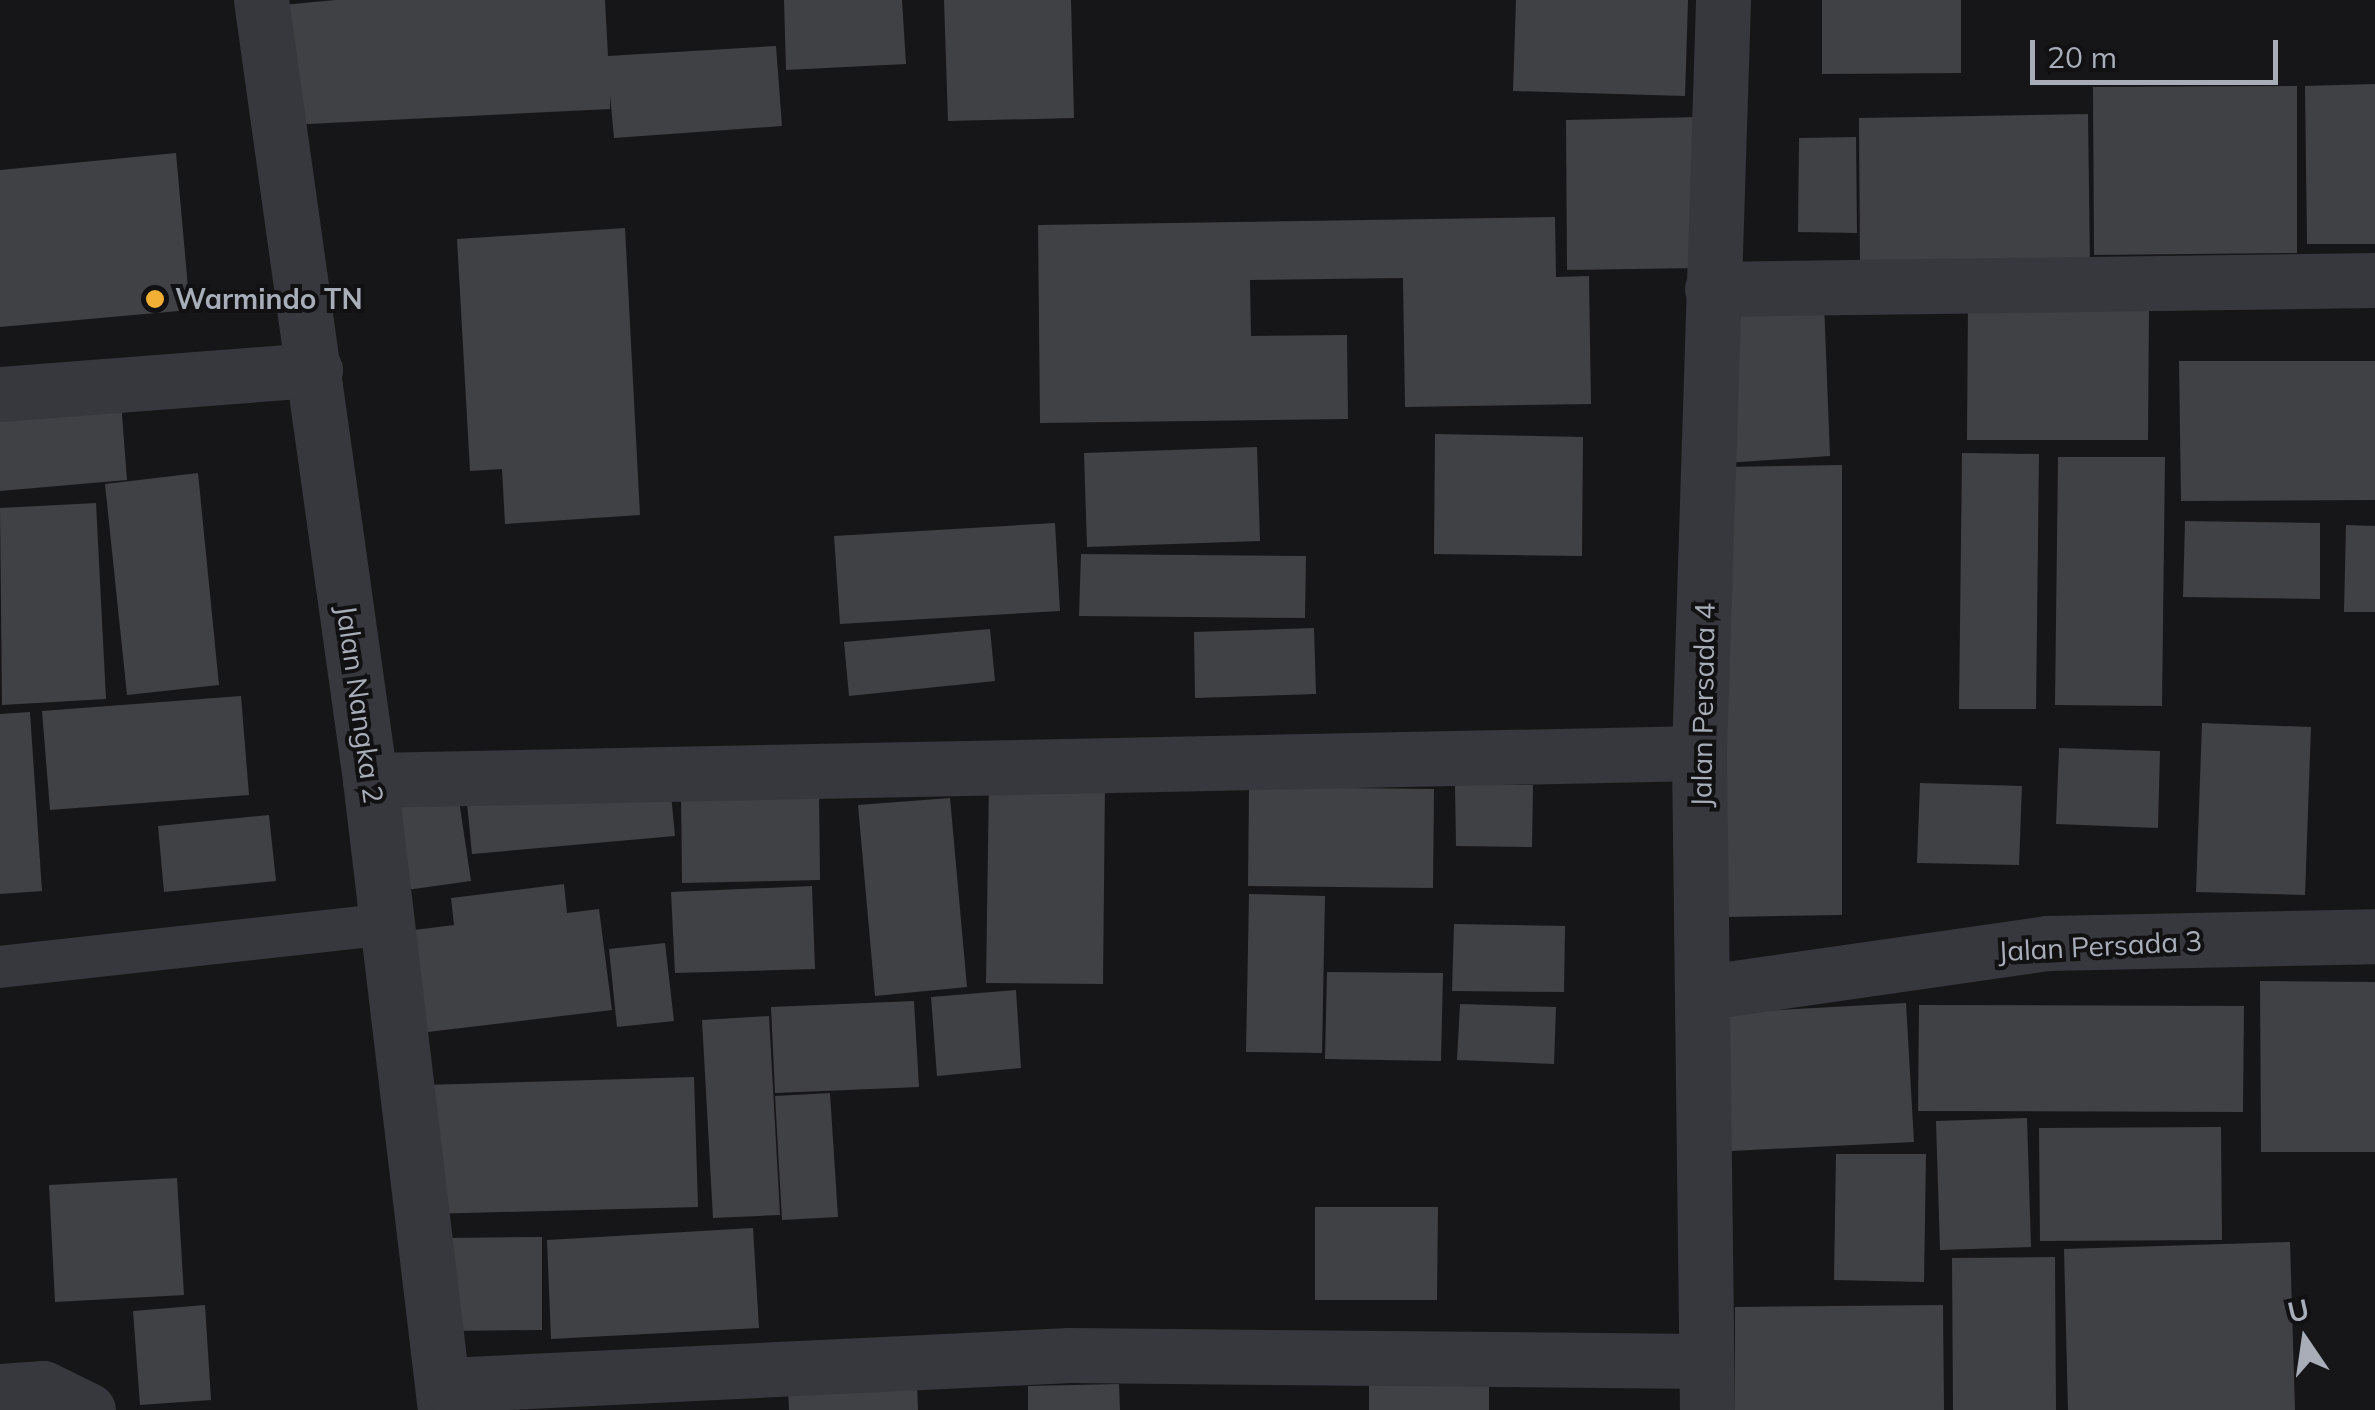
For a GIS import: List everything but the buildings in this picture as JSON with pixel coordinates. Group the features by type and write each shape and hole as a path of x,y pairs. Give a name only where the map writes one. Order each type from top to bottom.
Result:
{"street":[{"name":"Jalan Nangka 2","path":"261,0 370,780 446,1397"},
{"name":"Jalan Persada 4","path":"1707,1386 1707,992 1700,753 1723,0"},
{"path":"1712,289 2375,280"},
{"path":"0,394 315,370"},
{"path":"370,780 1700,753"},
{"name":"Jalan Persada 3","path":"1707,992 2050,943 2375,936"},
{"path":"446,1397 1069,1355 1707,1386"},
{"path":"0,1390 43,1388 88,1410"}],"lane":[{"path":"0,967 388,924"}],"place":[{"name":"Warmindo TN","path":"155,299"}]}
